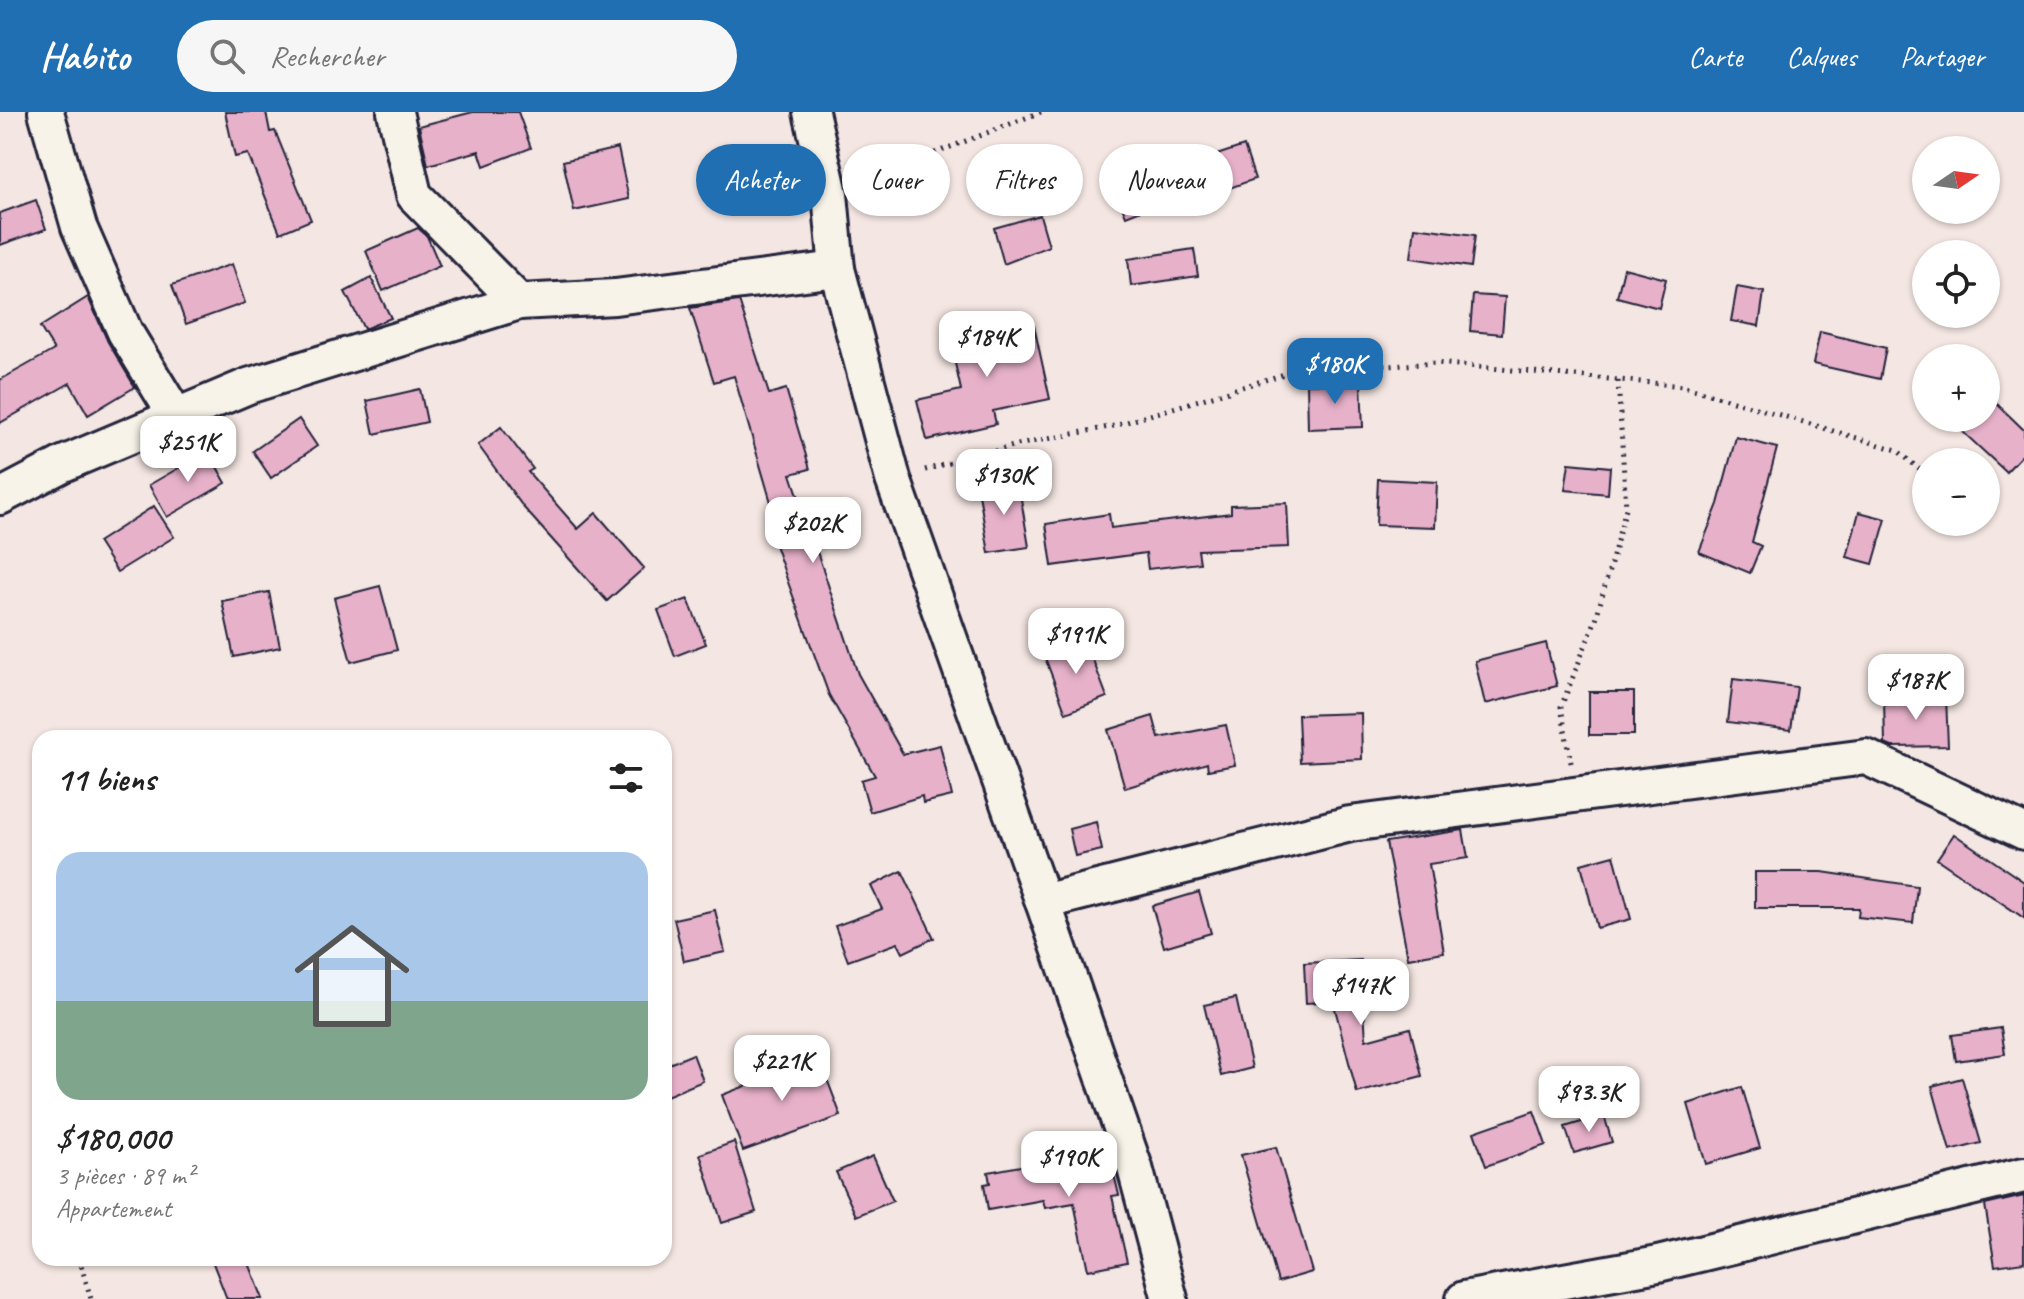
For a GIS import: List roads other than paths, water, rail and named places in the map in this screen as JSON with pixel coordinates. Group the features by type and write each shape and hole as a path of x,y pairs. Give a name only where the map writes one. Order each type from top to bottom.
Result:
{"street":[{"path":"46,112 79,227 125,332 176,416"},
{"path":"395,112 414,195 519,302"},
{"path":"811,112 830,194 837,269 893,479 1135,1168 1170,1299"},
{"path":"0,497 63,464 248,386 519,302 615,297 837,269"},
{"path":"1043,902 1350,824 1866,757 2024,832"},
{"path":"1464,1299 1658,1264 2024,1175"}]}
